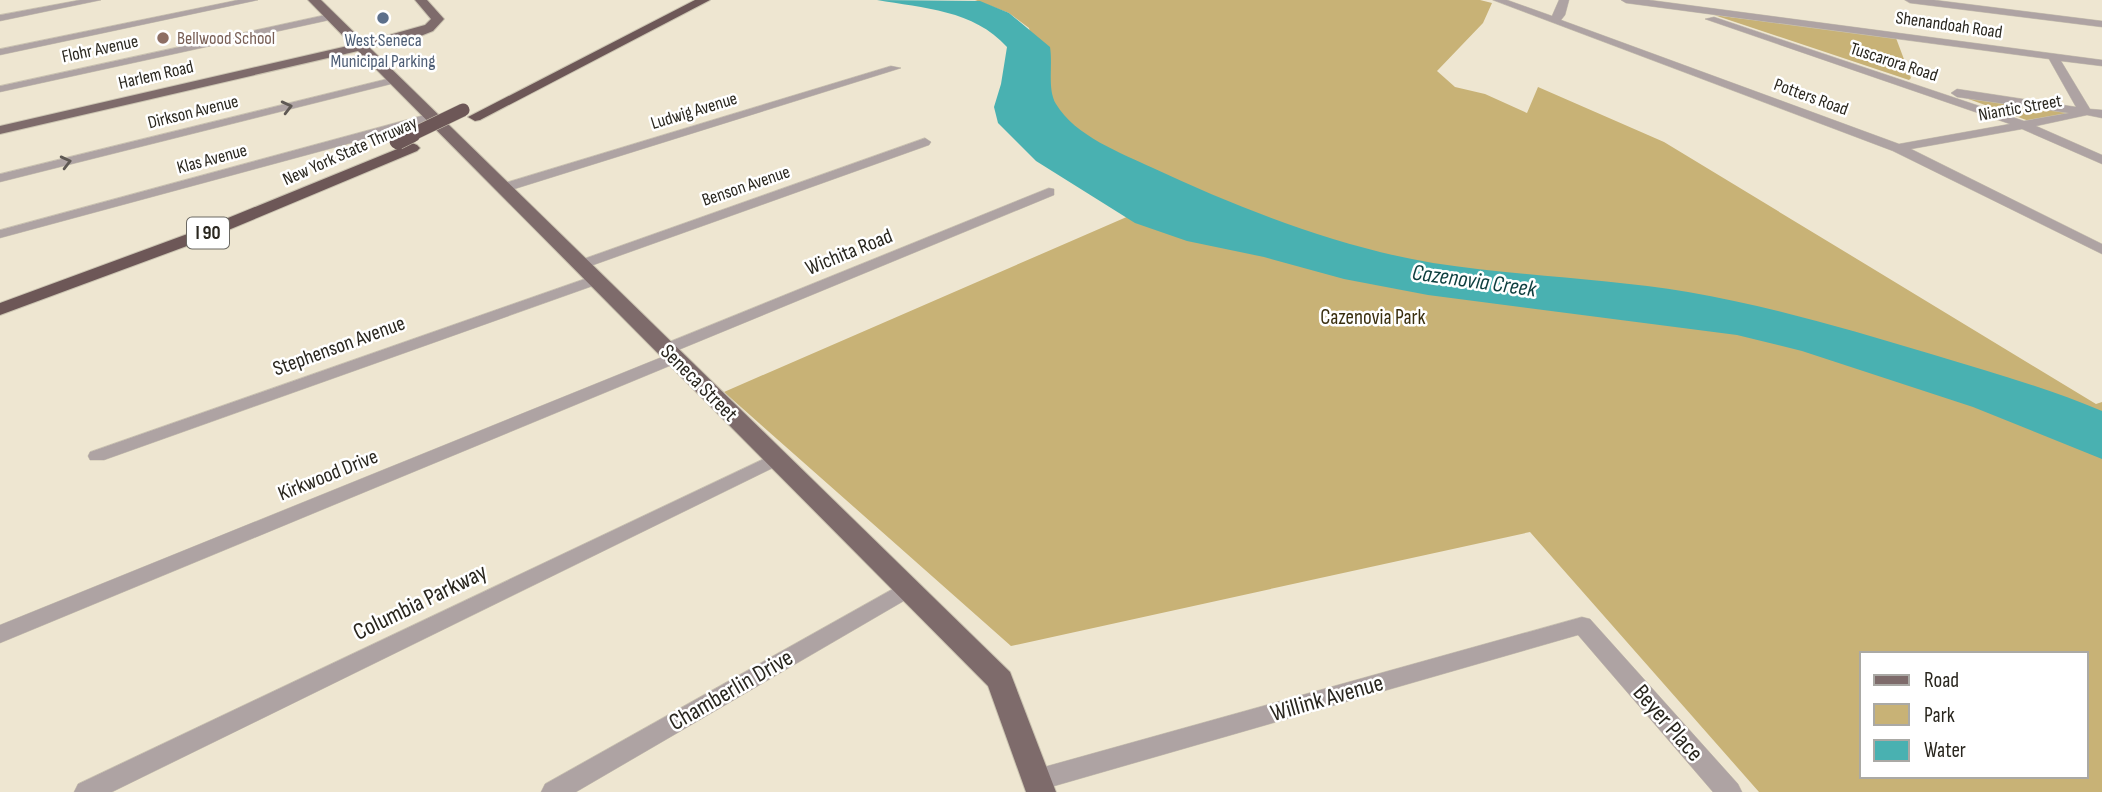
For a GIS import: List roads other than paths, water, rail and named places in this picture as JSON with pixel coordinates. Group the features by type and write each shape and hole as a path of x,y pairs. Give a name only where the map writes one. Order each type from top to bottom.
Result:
{"highway":[{"name":"New York State Thruway","path":"469,114 685,0"},
{"name":"New York State Thruway","path":"0,309 129,264 255,215 704,0"},
{"name":"New York State Thruway","path":"0,295 181,232 405,144"}],"main road":[{"name":"Seneca Street","path":"314,0 1000,680 1039,786"},
{"name":"Harlem Road","path":"0,130 414,34 435,25 437,17 421,0"}],"street":[{"path":"0,18 96,0"},
{"path":"0,52 253,0"},
{"name":"Potters Road","path":"1498,0 1898,148 2102,250"},
{"path":"1554,20 1560,15 1564,0"},
{"name":"Shenandoah Road","path":"1626,0 2102,63"},
{"path":"1910,0 2102,24"},
{"name":"Tuscarora Road","path":"1672,6 2026,124"},
{"name":"Tuscarora Road","path":"1688,8 1931,89 2026,124 2102,158"},
{"name":"Flohr Avenue","path":"0,89 330,17"},
{"name":"Niantic Street","path":"1898,148 2082,114 2085,111 2053,57"},
{"name":"Ludwig Avenue","path":"503,188 895,68"},
{"name":"Dirkson Avenue","path":"0,178 395,80"},
{"path":"1912,86 2102,114"},
{"name":"Klas Avenue","path":"0,234 432,117"},
{"name":"Benson Avenue","path":"580,265 925,142"},
{"name":"Wichita Road","path":"669,354 1049,192"},
{"name":"Stephenson Avenue","path":"97,456 596,280"},
{"name":"Kirkwood Drive","path":"0,635 669,354"},
{"name":"Columbia Parkway","path":"87,792 776,459"},
{"name":"Chamberlin Drive","path":"554,792 907,589"},
{"name":"Willink Avenue","path":"1039,786 1582,625 1606,653"},
{"name":"Beyer Place","path":"1606,653 1729,792"}],"water":[{"name":"Cazenovia Creek","path":"877,0 980,1 1009,13 1050,47 1053,98 1064,115 1075,125 1113,150 1255,212 1325,237 1397,256 1465,267 1688,292 1780,311 1871,336 2017,380 2102,411 2102,459 1973,407 1802,351 1737,335 1428,295 1344,279 1264,257 1187,241 1135,223 1036,161 998,123 994,107 1007,47 994,35 979,25 947,13"}],"place":[{"name":"West Seneca Municipal Parking","path":"383,18"},
{"name":"Bellwood School","path":"163,38"}],"park label":[{"name":"Cazenovia Park","path":"1373,317"}]}
